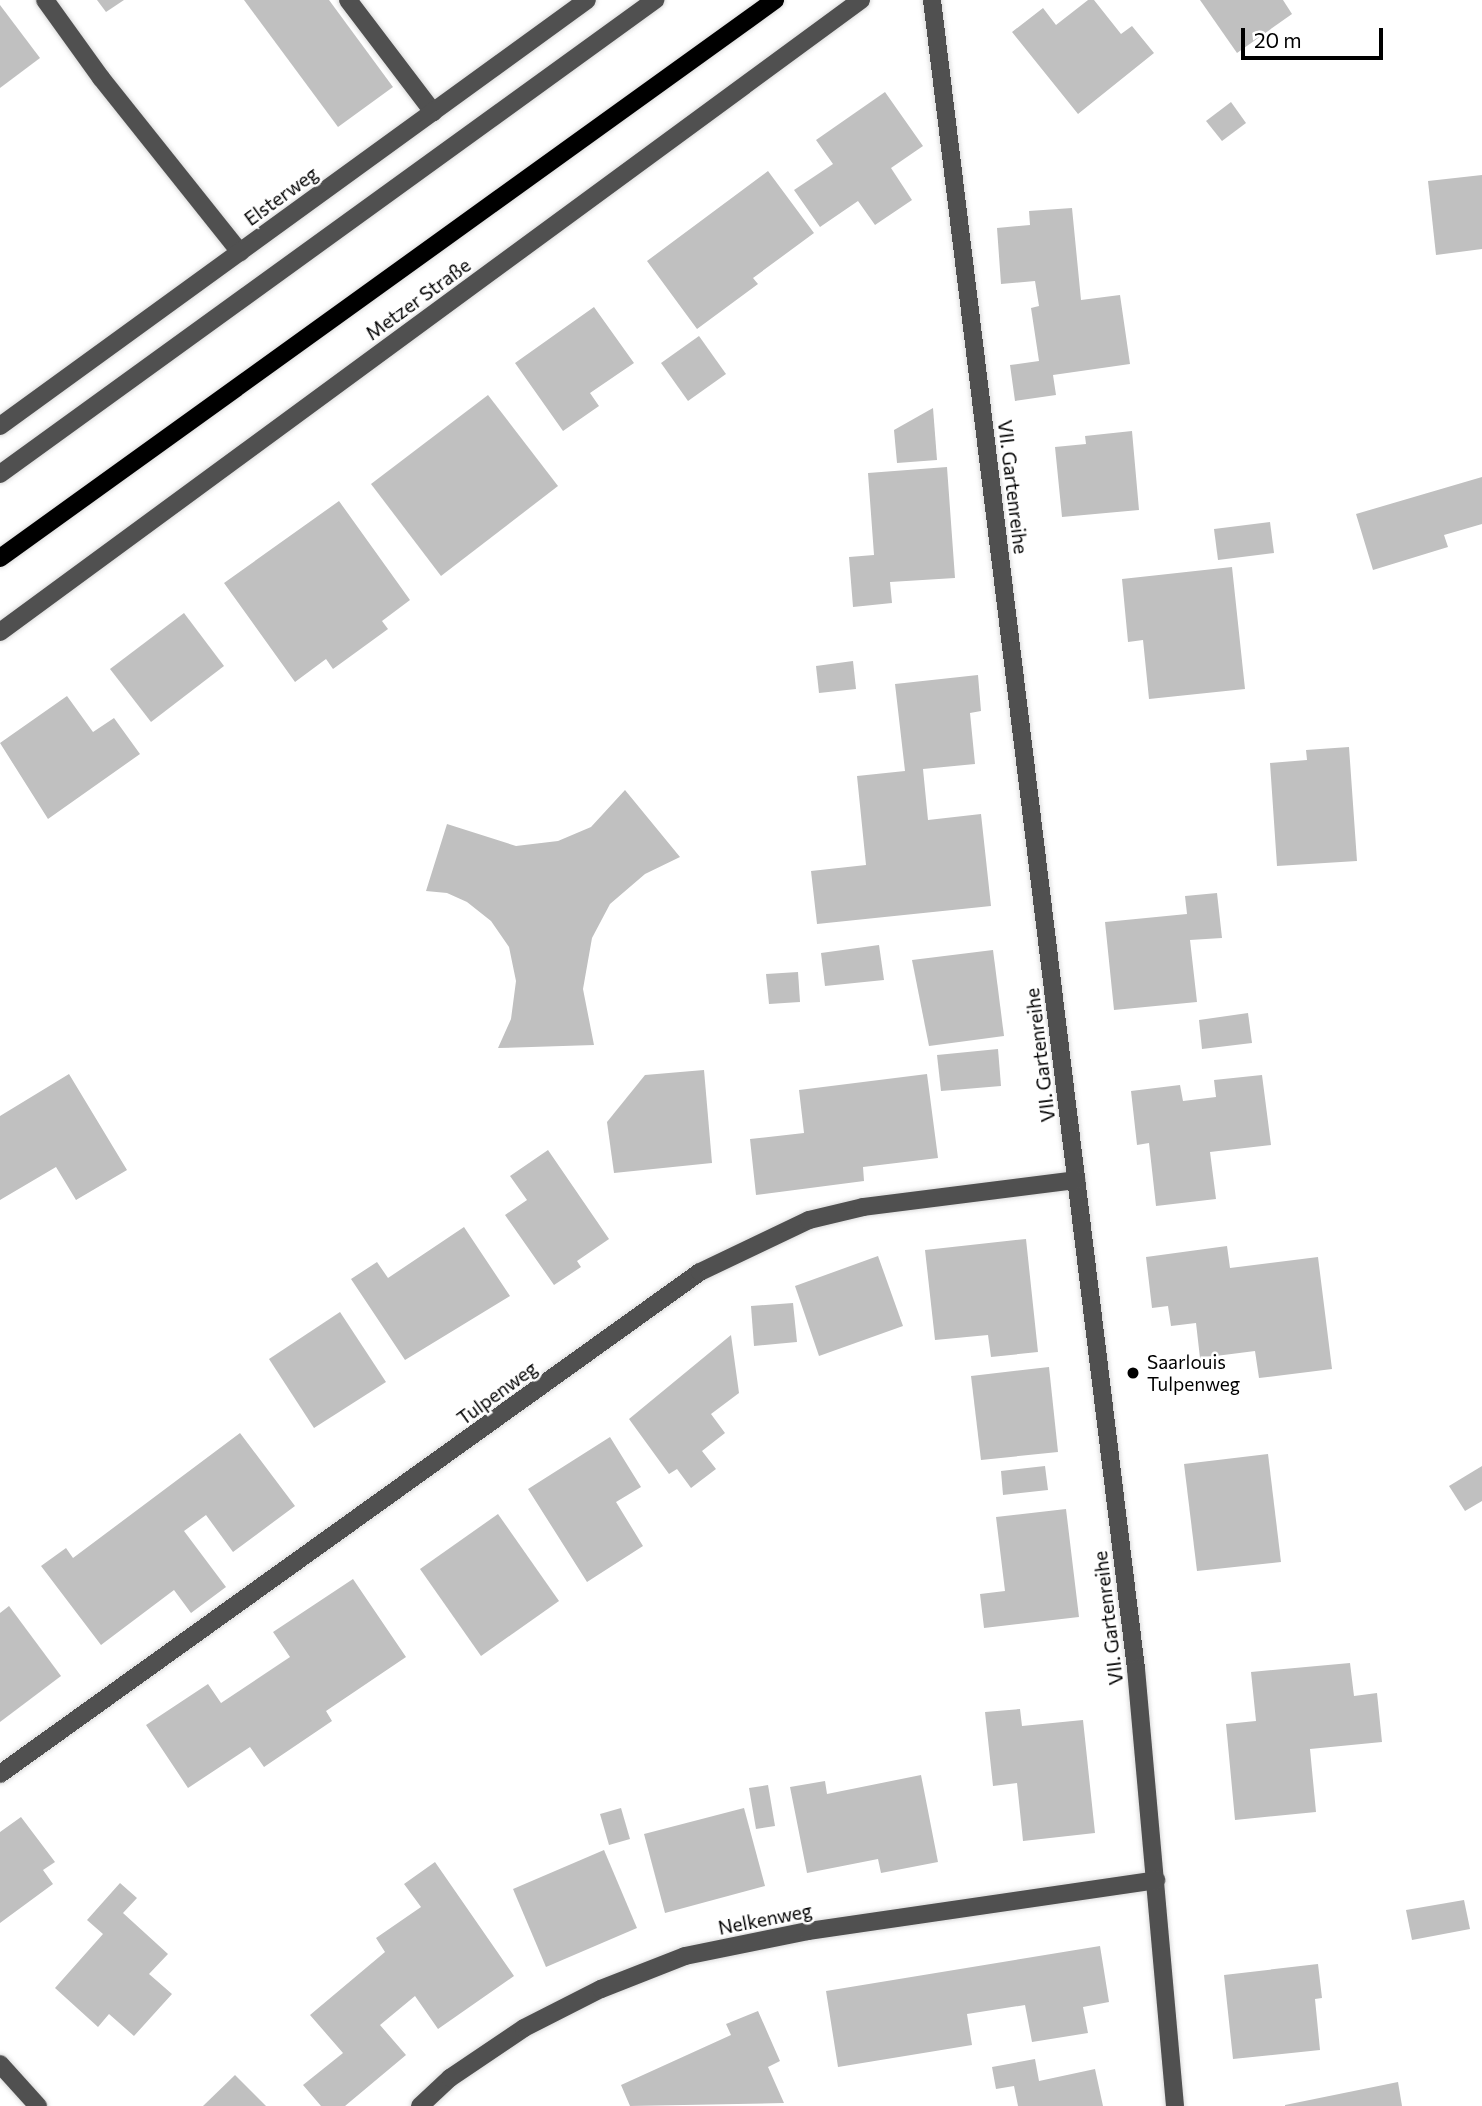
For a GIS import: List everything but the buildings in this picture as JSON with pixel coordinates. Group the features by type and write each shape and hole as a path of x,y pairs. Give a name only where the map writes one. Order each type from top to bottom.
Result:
{"main road":[{"name":"Metzer Straße","path":"0,558 775,0"}],"street":[{"path":"45,0 101,78 240,252"},
{"path":"348,0 433,112"},
{"name":"Elsterweg","path":"0,426 587,0"},
{"path":"0,474 655,0"},
{"name":"Metzer Straße","path":"0,632 861,0"},
{"name":"VII. Gartenreihe","path":"932,0 1136,1668 1175,2106"},
{"name":"Tulpenweg","path":"0,1774 700,1272 809,1220 863,1207 1076,1180"},
{"name":"Nelkenweg","path":"420,2106 450,2078 524,2028 601,1989 685,1956 808,1931 1156,1880"},
{"path":"0,2064 38,2106"}],"place":[{"name":"Saarlouis Tulpenweg","path":"1133,1373"}]}
